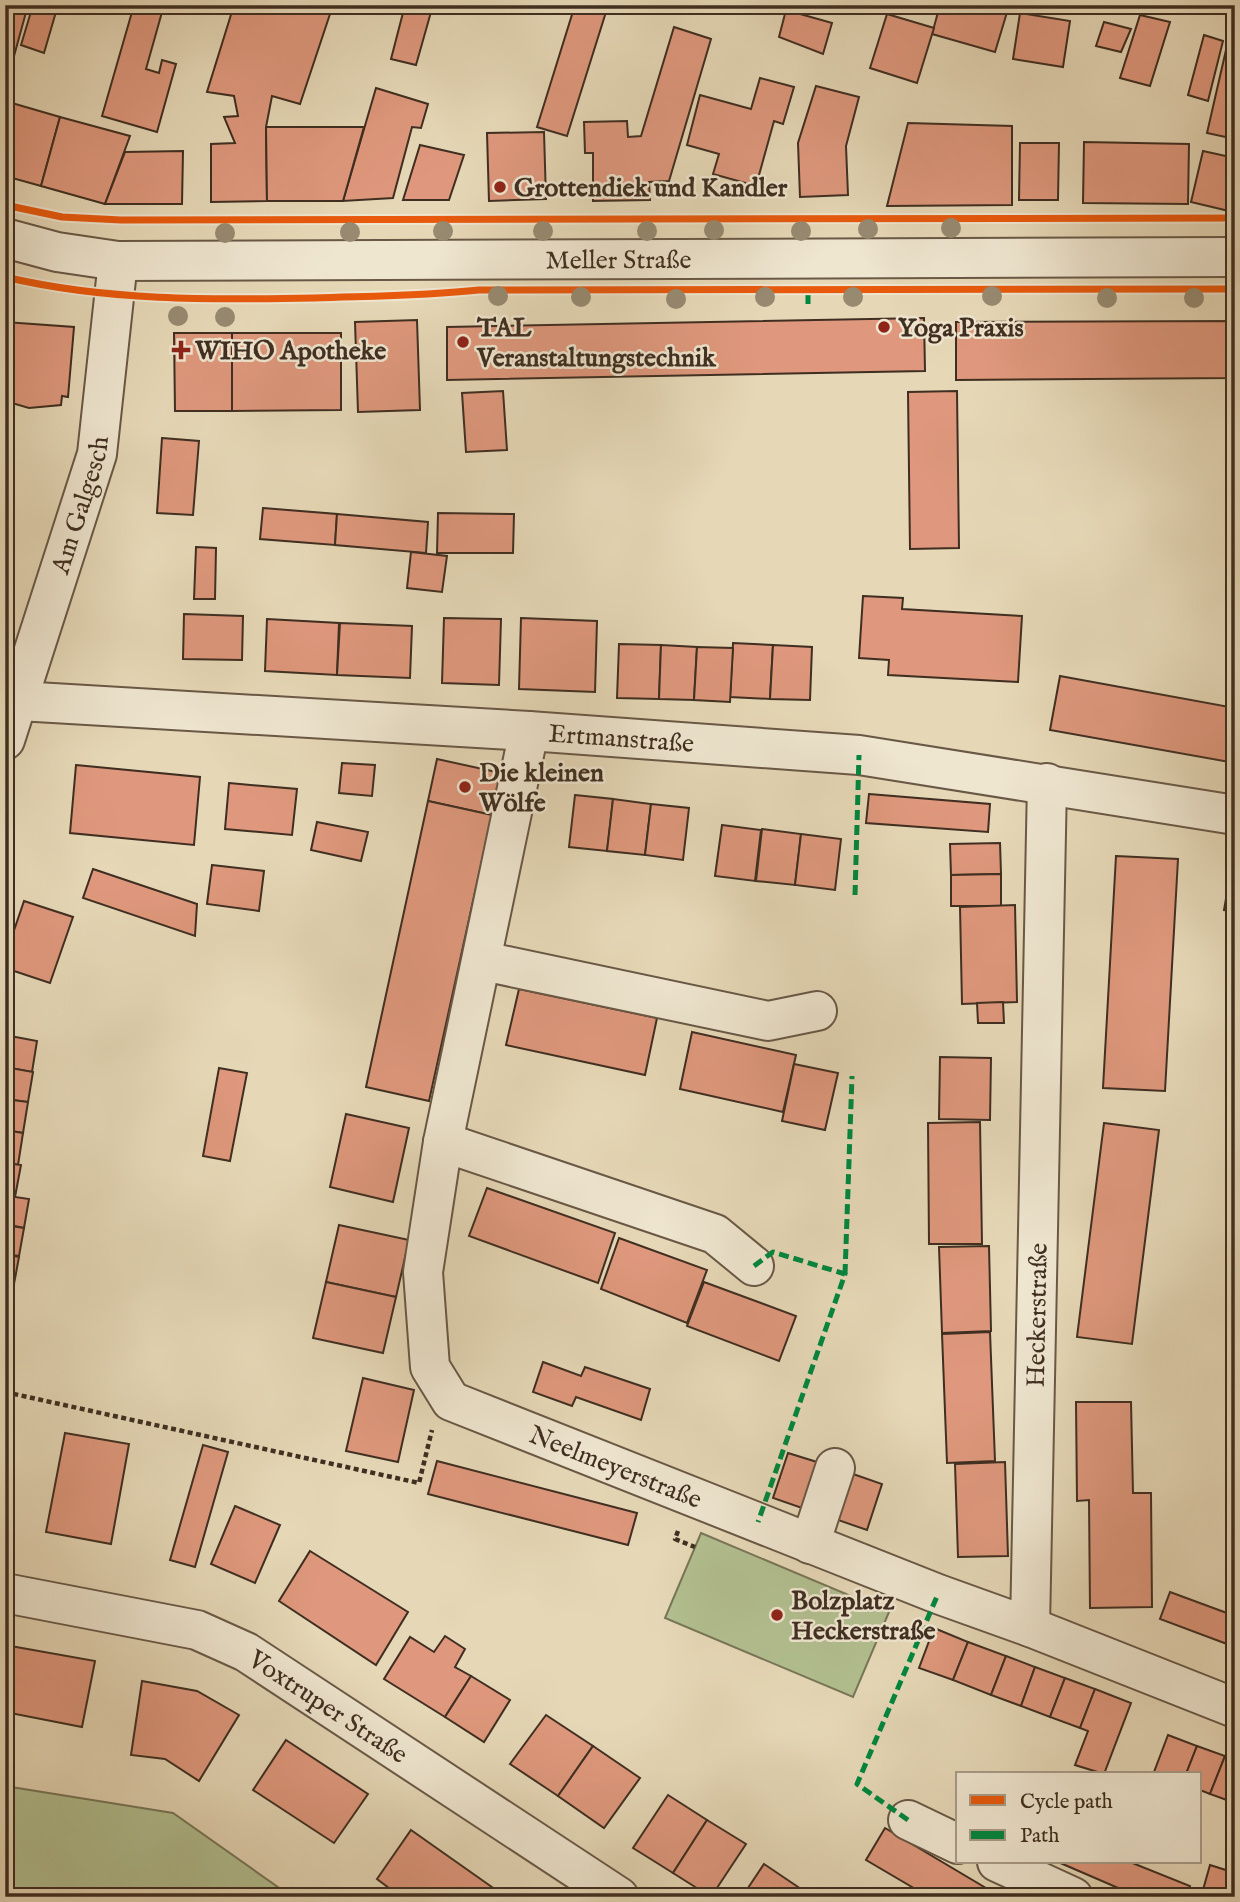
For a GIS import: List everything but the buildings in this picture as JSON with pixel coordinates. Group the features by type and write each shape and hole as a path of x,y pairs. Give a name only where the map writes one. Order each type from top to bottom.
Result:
{"street":[{"name":"Meller Straße","path":"5,238 57,252 118,261 1235,257"},
{"name":"Am Galgesch","path":"5,740 12,699 97,454 118,261"},
{"name":"Ertmanstraße","path":"12,699 529,731 859,755 1235,815"},
{"path":"451,1401 430,1367 424,1272 443,1142 529,731"},
{"name":"Heckerstraße","path":"1030,1627 1047,783"},
{"path":"482,961 768,1021 817,1011"},
{"path":"443,1142 715,1234 754,1266"},
{"name":"Neelmeyerstraße","path":"451,1401 810,1544 1030,1627"},
{"path":"810,1544 835,1468"},
{"name":"Voxtruper Straße","path":"5,1593 197,1630 246,1652 596,1890"},
{"path":"1030,1627 1235,1707"},
{"path":"908,1820 956,1843"},
{"path":"1001,1864 1073,1897"}],"path":[{"path":"5,1392 419,1483 433,1424 451,1401"}],"green space":[{"name":"Bolzplatz Heckerstraße","path":"701,1533 889,1612 853,1697 665,1618"},
{"path":"5,1786 173,1813 292,1897 5,1897"}],"marked path":[{"path":"808,290 808,304"},
{"path":"855,895 859,755"},
{"path":"845,1274 852,1076"},
{"path":"754,1266 773,1252 845,1274 758,1522"},
{"path":"908,1820 857,1784 938,1594"}],"cycle path":[{"path":"5,205 62,217 121,220 1235,218"},
{"path":"5,277 82,291 197,299 376,296 479,290 1235,289"}],"place":[{"name":"Grottendiek und Kandler","path":"500,187"},
{"name":"Yoga Praxis","path":"884,327"},
{"name":"TAL Veranstaltungstechnik","path":"463,342"},
{"name":"WIHO Apotheke","path":"181,350"},
{"name":"Die kleinen Wölfe","path":"465,787"},
{"name":"Bolzplatz Heckerstraße","path":"777,1615"}]}
